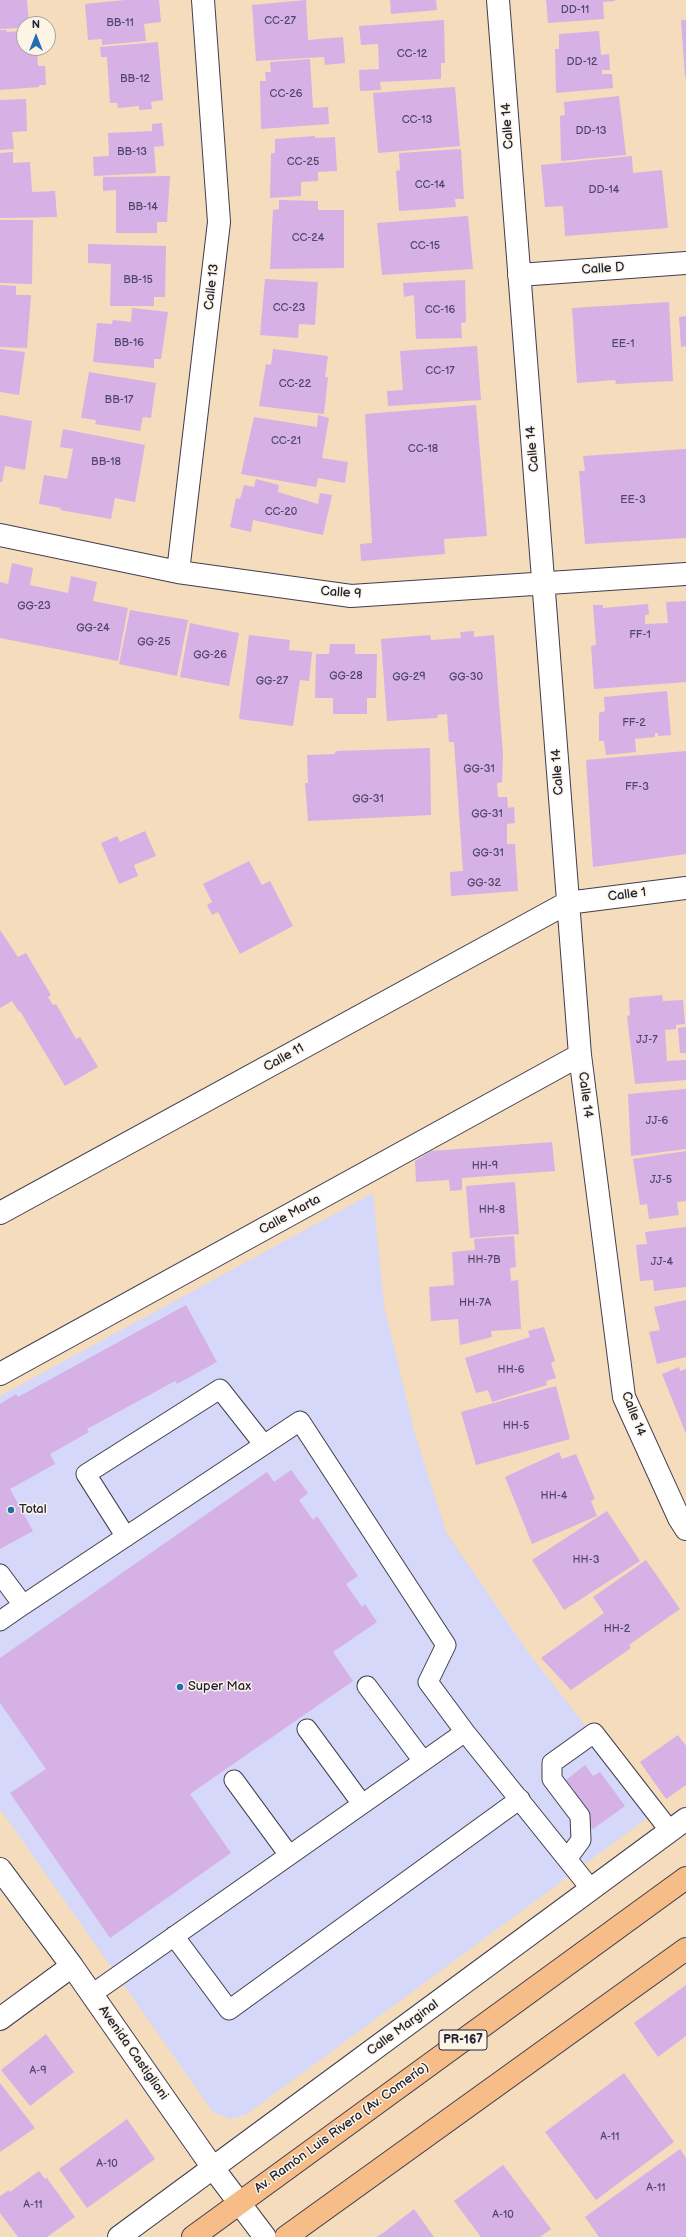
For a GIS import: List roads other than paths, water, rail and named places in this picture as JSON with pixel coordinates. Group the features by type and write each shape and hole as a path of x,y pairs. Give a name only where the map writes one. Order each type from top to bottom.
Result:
{"main road":[{"name":"Av. Ramón Luis Rivera (Av. Comerío)","path":"193,2237 686,1878"},
{"path":"286,2237 686,1949"}],"street":[{"name":"Calle 13","path":"178,572 219,222 203,0"},
{"name":"Calle 14","path":"498,0 580,1055 624,1398 678,1518 686,1528"},
{"name":"Calle D","path":"519,275 686,262"},
{"name":"Calle 9","path":"0,535 178,572 351,596 686,574"},
{"name":"Calle 1","path":"568,903 686,888"},
{"name":"Calle 11","path":"0,1213 568,903"},
{"name":"Calle Marta","path":"0,1374 580,1055"},
{"name":"Calle Marginal","path":"119,2237 678,1825"},
{"name":"Avenida Castiglioni","path":"0,1869 92,1994 213,2168 265,2237"},
{"path":"0,2019 72,1966"}],"lane":[{"path":"126,1537 86,1474 220,1388 264,1445"},
{"path":"0,1621 300,1421 446,1645 428,1682 465,1732 591,1889"},
{"path":"0,1574 23,1605"},
{"path":"367,1686 423,1761"},
{"path":"307,1729 362,1804"},
{"path":"92,1994 465,1732"},
{"path":"567,1859 581,1840 580,1816 552,1779 552,1763 594,1733 678,1825"},
{"path":"234,1780 289,1855"},
{"path":"174,1936 229,2010 520,1799"}],"place":[{"name":"Total","path":"11,1510"},
{"name":"Super Max","path":"180,1687"}]}
